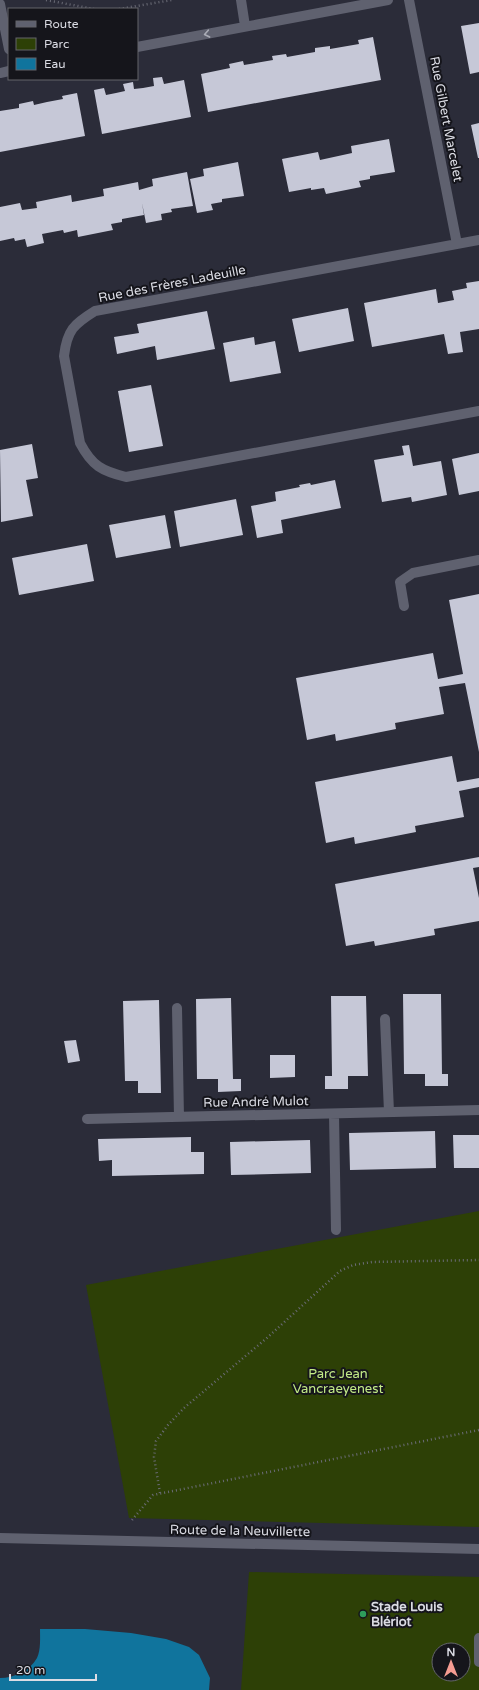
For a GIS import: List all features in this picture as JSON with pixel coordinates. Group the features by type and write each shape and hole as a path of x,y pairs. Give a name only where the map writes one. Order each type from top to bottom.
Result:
{"street":[{"path":"241,0 245,26"},
{"path":"138,47 388,0"},
{"name":"Rue Gilbert Marcelet","path":"409,0 457,244"},
{"path":"0,4 8,44"},
{"name":"Rue des Frères Ladeuille","path":"479,240 95,311 71,328 65,342 64,356 80,443 87,456 97,466 111,473 126,477 479,411"},
{"path":"404,606 400,582 413,573 479,560"},
{"path":"177,1008 179,1117"},
{"path":"385,1018 389,1112"},
{"name":"Rue André Mulot","path":"87,1119 479,1110"},
{"path":"334,1114 336,1230"},
{"name":"Route de la Neuvillette","path":"0,1538 479,1549"},
{"path":"479,1638 479,1662"}],"path":[{"path":"46,0 89,8"},
{"path":"125,8 172,0"},
{"path":"160,1493 154,1457 156,1441 168,1425 184,1408 268,1337 340,1271 353,1265 372,1262 479,1260"},
{"path":"116,1541 153,1495 479,1430"}],"green space":[{"name":"Parc Jean Vancraeyenest","path":"479,1211 479,1527 129,1518 86,1285"},
{"name":"Stade Louis Blériot","path":"249,1572 479,1577 479,1690 241,1690"}],"water":[{"path":"40,1629 85,1629 131,1633 166,1639 189,1647 199,1655 210,1678 209,1690 0,1690 0,1678 11,1677 21,1673 34,1663 40,1647"}],"building":[{"path":"479,23 479,72 470,74 461,26"},
{"path":"373,37 381,80 208,112 201,74 230,68 229,64 243,61 244,65 273,60 272,56 286,54 287,57 315,52 315,48 330,46 330,49 359,44 358,40"},
{"path":"162,77 164,84 184,80 191,117 102,134 94,90 104,88 106,95 125,91 123,84 133,82 134,89 154,86 153,78"},
{"path":"77,93 85,136 0,152 0,111 19,108 19,104 33,101 34,105 63,99 62,96"},
{"path":"479,123 479,158 478,158 471,125"},
{"path":"389,139 395,172 370,176 370,179 359,181 361,187 326,194 324,188 311,190 311,188 289,192 282,159 318,152 320,160 352,153 351,146"},
{"path":"238,162 244,196 222,199 222,202 211,204 213,210 197,213 190,179 204,176 203,169"},
{"path":"187,172 193,206 171,209 172,212 161,214 162,220 146,223 142,203 144,215 122,219 122,222 111,224 113,230 78,237 77,230 64,233 63,230 42,234 44,243 27,247 25,239 15,241 14,238 0,241 0,207 20,203 22,210 37,208 36,202 71,195 72,202 104,196 103,189 138,182 139,190 153,186 152,179"},
{"path":"479,281 479,329 460,332 463,352 448,354 444,334 372,347 364,303 436,289 438,303 454,300 452,291 467,288 466,283"},
{"path":"348,308 354,341 299,352 292,319"},
{"path":"207,311 215,349 157,360 155,346 117,354 114,337 139,333 137,324"},
{"path":"254,337 255,345 275,341 281,373 230,382 223,343"},
{"path":"151,385 163,446 129,452 118,391"},
{"path":"32,444 38,478 26,480 33,516 1,522 0,450"},
{"path":"409,445 413,466 441,461 447,495 412,502 411,497 382,502 374,460 404,455 402,446"},
{"path":"479,453 479,491 459,495 452,459"},
{"path":"335,480 341,508 281,520 283,533 257,538 251,506 276,501 275,492 300,487 299,485 310,483 311,485"},
{"path":"236,499 243,535 180,547 174,511"},
{"path":"165,515 171,548 116,558 109,525"},
{"path":"87,544 94,581 19,595 12,558"},
{"path":"479,594 479,752 465,683 439,687 444,714 395,723 396,729 336,741 335,734 307,740 296,678 433,653 438,679 463,674 449,600"},
{"path":"452,756 457,782 479,778 479,787 459,791 464,817 415,826 416,832 355,844 354,837 326,843 315,782"},
{"path":"479,857 479,867 473,868 479,898 479,921 434,929 435,935 375,946 374,941 346,946 335,884"},
{"path":"403,994 441,994 442,1074 448,1074 448,1086 425,1086 425,1074 404,1074"},
{"path":"331,996 366,996 368,1076 348,1076 348,1089 325,1089 325,1076 332,1076"},
{"path":"231,998 233,1079 241,1079 241,1091 218,1092 218,1079 197,1079 196,999"},
{"path":"159,1000 161,1093 138,1093 138,1081 125,1081 123,1001"},
{"path":"76,1040 80,1061 68,1063 64,1041"},
{"path":"270,1055 295,1055 295,1077 270,1078"},
{"path":"435,1131 436,1168 350,1170 349,1133"},
{"path":"453,1135 479,1135 479,1168 454,1168"},
{"path":"191,1137 191,1152 204,1152 204,1174 112,1176 112,1160 99,1161 98,1139"},
{"path":"310,1140 311,1173 231,1175 230,1142"}],"place":[{"name":"Stade Louis Blériot","path":"363,1614"}]}
